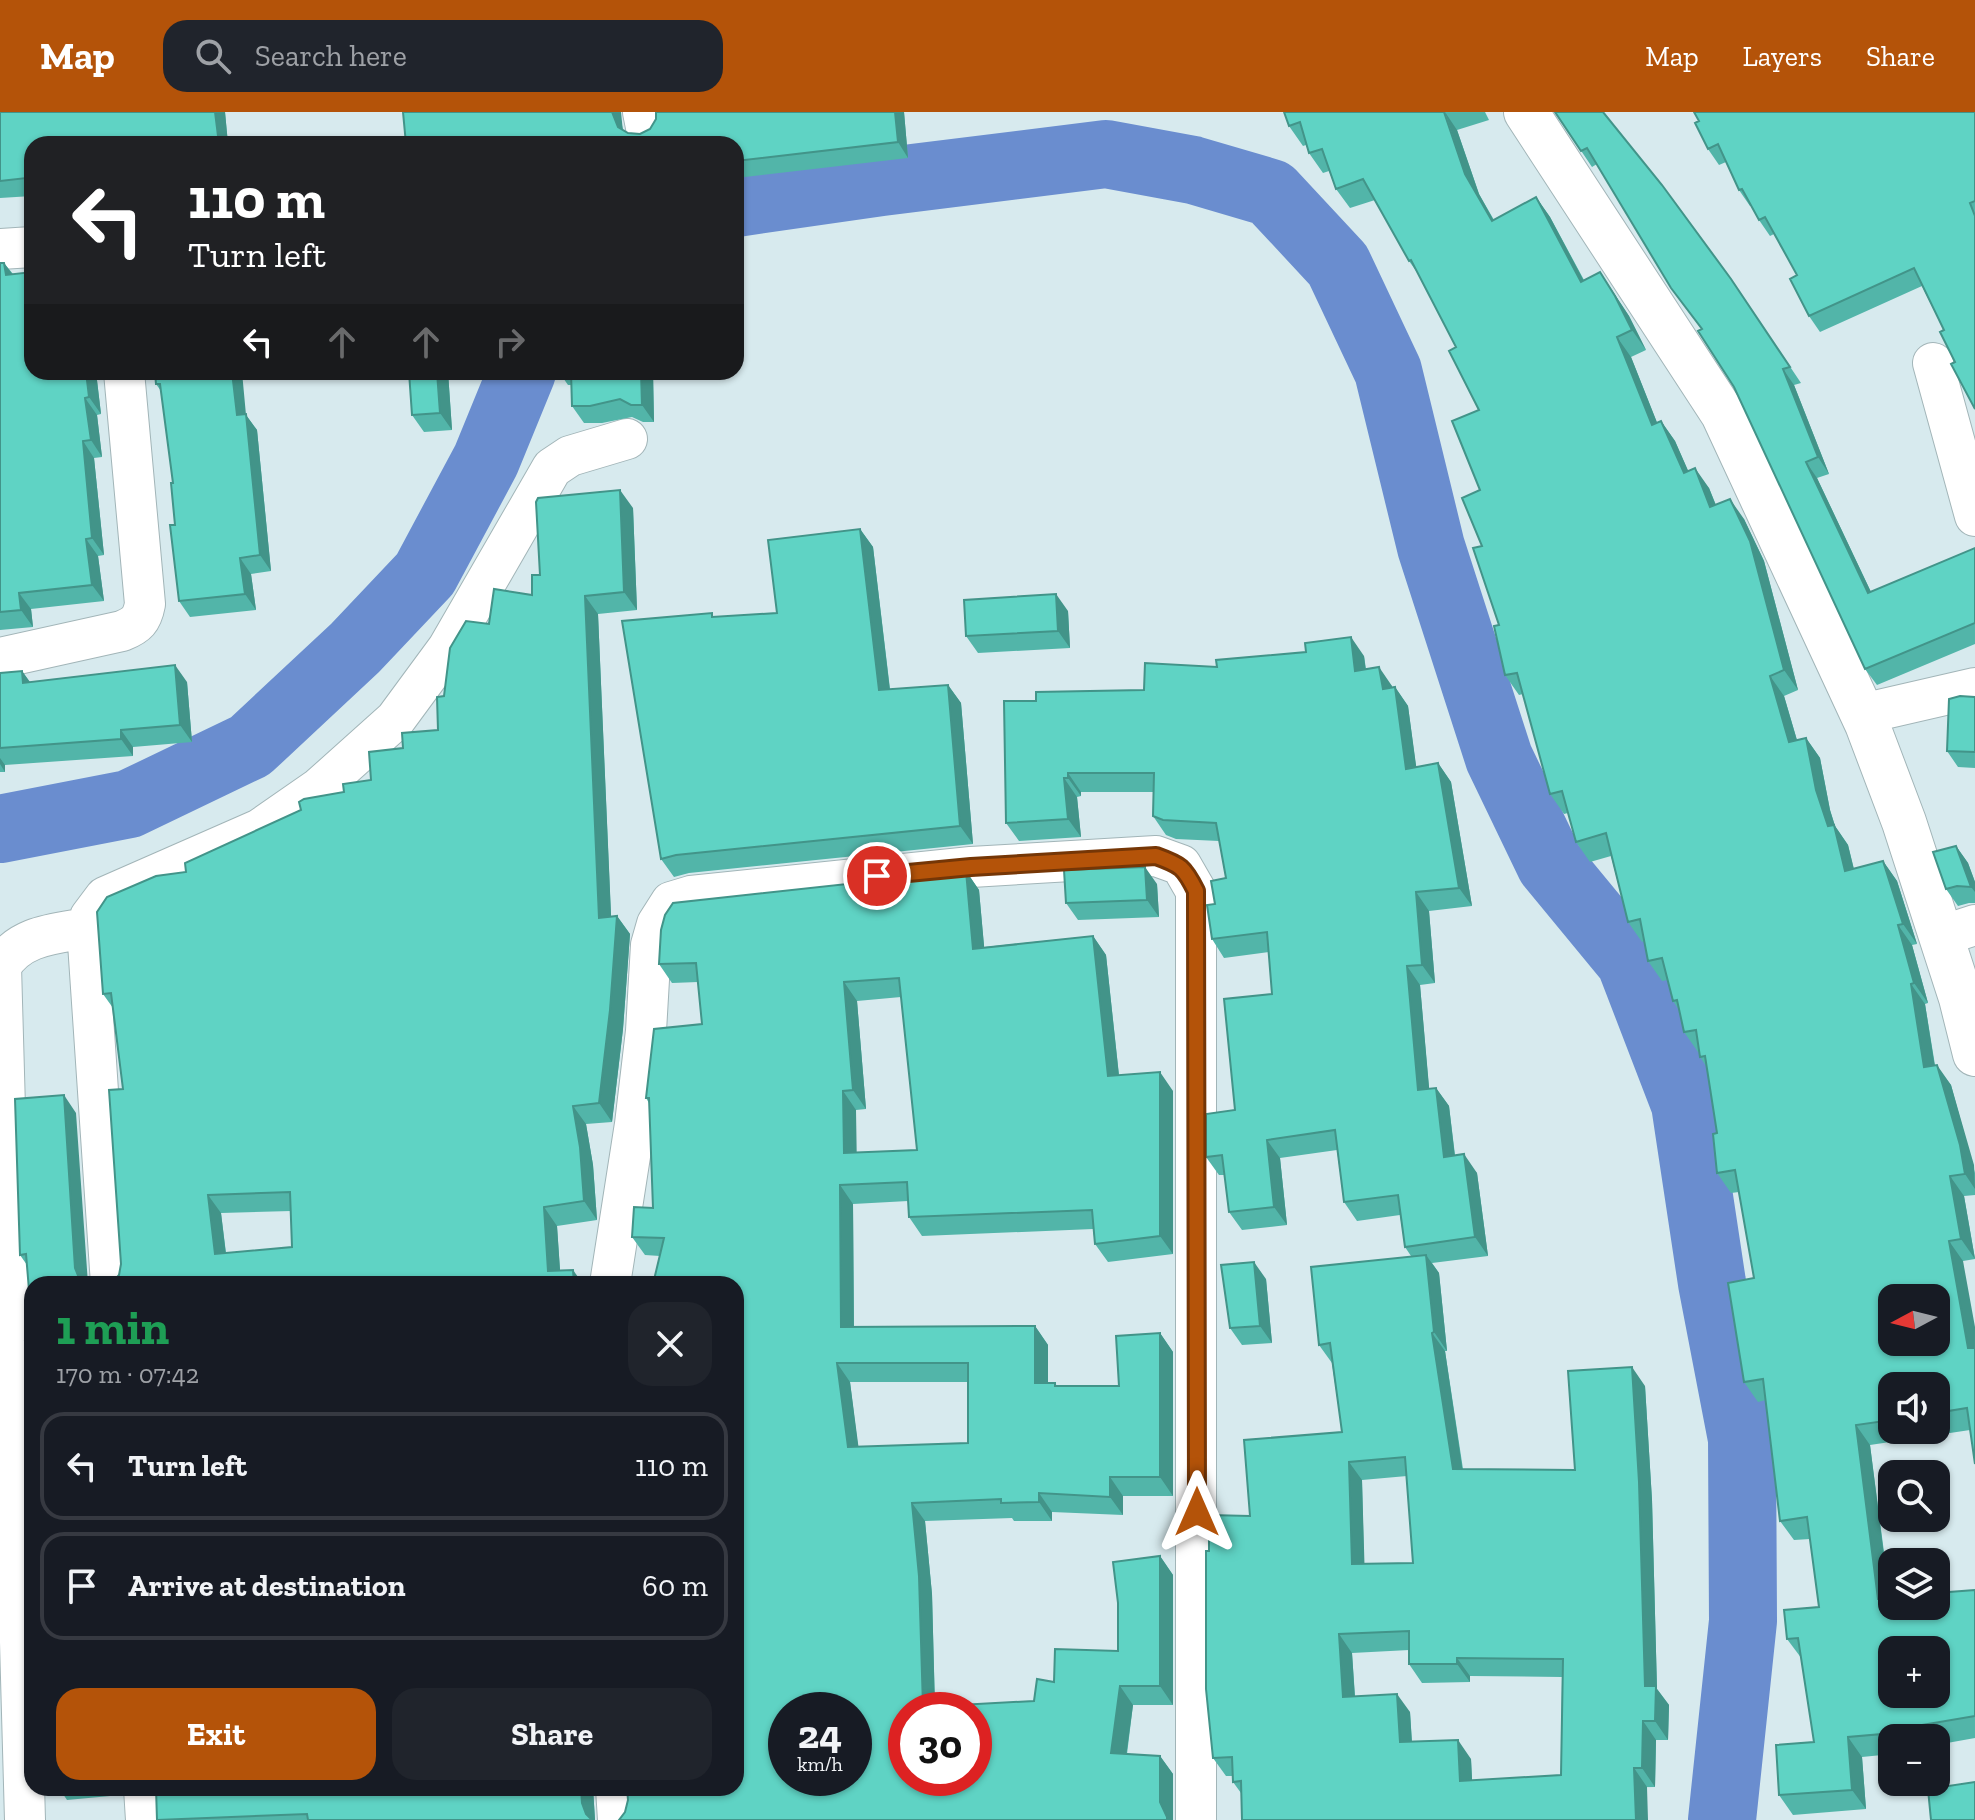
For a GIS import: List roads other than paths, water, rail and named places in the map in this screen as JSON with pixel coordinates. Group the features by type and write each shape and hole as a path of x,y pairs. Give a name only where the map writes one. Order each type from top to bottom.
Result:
{"street":[{"path":"1526,112 1723,414 1862,714 1904,822 1958,930 1975,1054"},
{"path":"0,249 24,248"},
{"path":"1933,363 1975,516"},
{"path":"0,658 122,631 139,622 142,616 145,604 125,380"},
{"path":"110,1276 87,928 90,917 105,897 260,829 319,788 395,720 448,648 552,468 570,456 627,439"},
{"path":"1862,714 1975,688"},
{"path":"611,1276 635,1124 646,1031 651,945 657,924 671,902 691,896 971,867 1156,856 1181,865 1196,891 1196,1820"},
{"path":"25,1820 7,1401 1,966 10,951 28,942 87,928"},
{"path":"144,1796 146,1820"},
{"path":"616,1796 618,1820"}],"waterway":[{"path":"744,202 1106,154 1193,170 1271,193 1338,265 1388,371 1431,547 1499,758 1550,864 1630,961 1685,1104 1712,1283 1742,1439 1743,1621 1722,1820"},
{"path":"0,829 129,804 250,746 355,648 425,574 486,460 519,380"}]}
